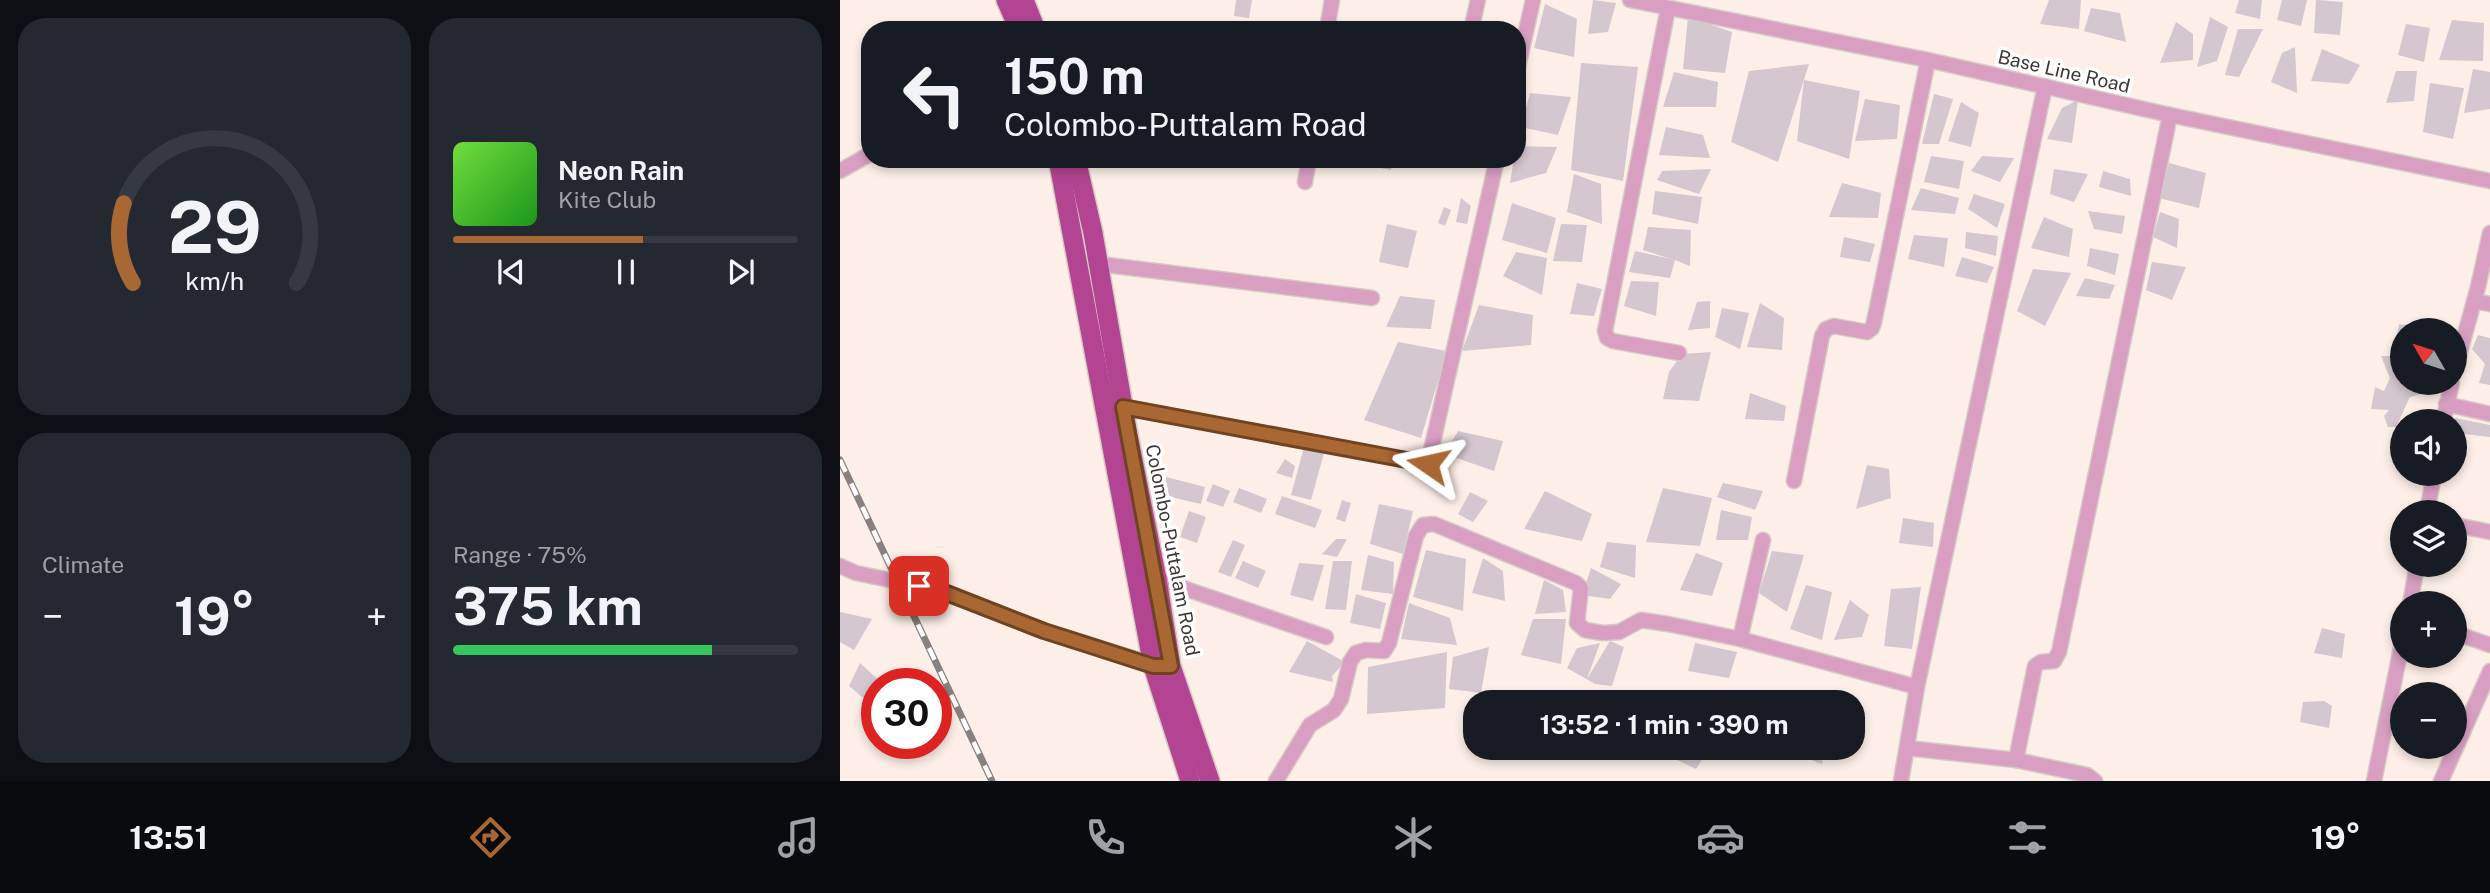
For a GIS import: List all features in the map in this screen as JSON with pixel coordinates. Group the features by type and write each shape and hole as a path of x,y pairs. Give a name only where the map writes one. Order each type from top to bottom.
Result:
{"highway":[{"path":"1006,0 1015,21"},
{"path":"1024,0 1033,21"},
{"name":"Colombo-Puttalam Road","path":"1060,168 1162,666 1190,781"},
{"name":"Colombo-Puttalam Road","path":"1078,168 1099,264 1123,407 1157,579 1162,666 1210,781"}],"street":[{"path":"1329,21 1332,0"},
{"path":"1473,21 1478,0"},
{"path":"1526,31 1533,0"},
{"name":"Base Line Road","path":"1630,0 1928,60 2170,115 2490,181"},
{"path":"1668,8 1605,331 1606,338 1613,341 1679,352"},
{"path":"1794,481 1822,336 1826,329 1834,326 1867,332 1874,322 1928,60"},
{"path":"1901,781 1917,687 2045,86"},
{"path":"2017,760 2035,666 2041,662 2054,661 2059,652 2170,115"},
{"path":"840,171 861,159"},
{"path":"1305,182 1307,168"},
{"path":"1123,407 1428,464 1495,168"},
{"path":"2468,323 2490,233"},
{"path":"1099,264 1372,298"},
{"path":"2474,301 2490,304"},
{"path":"2445,409 2448,396"},
{"path":"2446,404 2490,414"},
{"path":"1276,781 1310,724 1334,710 1341,699 1356,653 1384,650 1390,643 1416,536 1423,526 1434,524 1576,583 1581,588 1577,623 1585,630 1619,632 1640,620 1740,639 1917,687"},
{"path":"2467,527 2490,533"},
{"path":"1740,639 1763,540"},
{"path":"840,565 856,573 939,590 1044,631 1162,666"},
{"path":"1157,579 1326,637"},
{"path":"2467,637 2490,645"},
{"path":"2374,781 2397,668"},
{"path":"2441,781 2490,671"},
{"path":"1907,748 2017,760 2087,775 2095,781"}],"building":[{"path":"1236,0 1252,0 1249,18 1234,16"},
{"path":"1593,0 1616,3 1608,32 1588,34"},
{"path":"2049,0 2081,0 2079,29 2040,24"},
{"path":"2239,0 2262,0 2260,19 2235,13"},
{"path":"2282,0 2307,0 2301,26 2277,20"},
{"path":"2316,0 2343,2 2340,35 2314,33"},
{"path":"1545,4 1577,19 1574,57 1534,48"},
{"path":"2091,8 2120,13 2126,42 2084,31"},
{"path":"1688,17 1732,32 1725,73 1683,69"},
{"path":"2210,17 2228,27 2217,61 2197,67"},
{"path":"2452,20 2484,23 2483,61 2439,60"},
{"path":"2176,22 2193,34 2193,60 2160,63"},
{"path":"2406,24 2430,28 2424,62 2398,55"},
{"path":"2238,29 2263,29 2239,77 2225,75"},
{"path":"2295,47 2297,93 2271,82 2282,53"},
{"path":"2322,49 2360,65 2349,84 2311,81"},
{"path":"1581,63 1638,67 1623,181 1571,170"},
{"path":"1809,64 1778,162 1731,142 1749,71"},
{"path":"2473,69 2490,72 2490,109 2464,113"},
{"path":"2396,71 2417,71 2414,101 2386,103"},
{"path":"1674,72 1718,82 1716,107 1663,107"},
{"path":"1804,80 1860,91 1849,159 1797,141"},
{"path":"2430,83 2464,88 2453,139 2423,132"},
{"path":"1530,93 1571,97 1558,135 1526,128 1526,108"},
{"path":"1934,94 1953,99 1939,144 1922,144"},
{"path":"1865,99 1900,105 1897,139 1855,141"},
{"path":"2078,100 2072,143 2047,139 2062,108"},
{"path":"1961,102 1979,113 1971,147 1948,141"},
{"path":"1666,127 1703,135 1710,158 1659,155"},
{"path":"1526,146 1557,147 1546,173 1510,183 1512,168 1526,168"},
{"path":"1931,156 1964,161 1959,189 1924,182"},
{"path":"1982,156 2014,158 2000,182 1971,171"},
{"path":"2169,163 2206,173 2199,208 2159,198"},
{"path":"1711,169 1699,194 1657,180 1662,171"},
{"path":"2054,169 2088,174 2074,202 2050,194"},
{"path":"2103,171 2130,179 2131,196 2099,187"},
{"path":"1574,174 1601,184 1602,224 1567,212"},
{"path":"1842,183 1881,193 1878,218 1829,217"},
{"path":"1921,188 1959,198 1955,214 1911,210"},
{"path":"1655,191 1702,197 1698,224 1652,214"},
{"path":"1974,194 2005,204 1997,228 1968,209"},
{"path":"1461,198 1471,206 1467,224 1456,222"},
{"path":"1512,203 1556,218 1547,253 1502,240"},
{"path":"1444,207 1451,210 1445,226 1438,223"},
{"path":"2088,211 2125,216 2122,234 2094,229"},
{"path":"2160,212 2179,219 2177,248 2153,237"},
{"path":"2044,217 2073,229 2069,257 2031,248"},
{"path":"1387,224 1417,231 1408,268 1379,262"},
{"path":"1561,224 1587,225 1582,262 1553,261"},
{"path":"1648,227 1691,230 1690,266 1675,260 1670,278 1629,272 1635,251 1671,259 1643,250"},
{"path":"1966,232 1998,236 1996,256 1965,248"},
{"path":"1914,235 1948,238 1944,267 1908,259"},
{"path":"1844,237 1875,244 1870,262 1840,257"},
{"path":"2090,248 2119,254 2115,275 2087,266"},
{"path":"1516,252 1547,258 1542,295 1503,276"},
{"path":"1962,257 1994,267 1987,283 1955,276"},
{"path":"2152,262 2186,267 2172,300 2146,290"},
{"path":"2033,269 2071,273 2045,326 2017,311"},
{"path":"2085,278 2115,285 2109,299 2076,296"},
{"path":"1631,281 1659,282 1656,316 1624,306"},
{"path":"1577,283 1602,289 1594,316 1570,314"},
{"path":"1400,296 1435,300 1431,329 1386,327"},
{"path":"1710,301 1710,328 1688,330 1697,302"},
{"path":"1760,303 1784,318 1782,350 1747,347"},
{"path":"1479,305 1533,315 1531,345 1462,351"},
{"path":"1722,308 1749,313 1740,349 1715,337"},
{"path":"2478,335 2490,338 2490,385 2479,383 2485,364 2472,349"},
{"path":"1398,342 1447,351 1421,438 1364,420"},
{"path":"1711,352 1699,401 1663,399 1669,372 1682,354"},
{"path":"2381,356 2390,356 2390,378"},
{"path":"2390,378 2390,396 2414,396 2410,397 2404,409 2390,409 2390,427 2384,416 2389,410 2371,409 2375,387 2384,391"},
{"path":"1750,393 1786,406 1784,421 1745,419"},
{"path":"2467,420 2490,425 2490,437 2467,434"},
{"path":"1458,431 1503,441 1494,471 1445,454"},
{"path":"1304,447 1324,453 1311,500 1291,495"},
{"path":"1285,459 1295,466 1292,478 1276,473"},
{"path":"1867,465 1889,469 1891,498 1856,509"},
{"path":"1166,477 1205,487 1201,504 1162,495"},
{"path":"1723,483 1763,491 1755,510 1717,497"},
{"path":"1213,484 1230,491 1223,507 1206,501"},
{"path":"1239,488 1267,499 1261,513 1233,502"},
{"path":"1663,488 1712,498 1700,546 1646,542"},
{"path":"1545,491 1592,514 1582,541 1524,529"},
{"path":"1470,492 1488,501 1473,522 1458,514"},
{"path":"1282,496 1322,510 1315,528 1275,514"},
{"path":"1342,500 1351,503 1345,522 1336,519"},
{"path":"1379,504 1413,511 1403,554 1370,544"},
{"path":"1721,510 1752,517 1748,540 1716,540"},
{"path":"1189,511 1206,517 1197,543 1180,537"},
{"path":"1903,518 1934,523 1933,547 1899,543"},
{"path":"1336,539 1347,539 1337,557 1322,554"},
{"path":"1233,540 1245,545 1231,577 1218,572"},
{"path":"1607,542 1636,545 1635,578 1600,567"},
{"path":"1426,550 1466,559 1463,611 1413,597"},
{"path":"1772,551 1804,555 1787,612 1759,593"},
{"path":"1696,553 1723,563 1712,596 1680,590"},
{"path":"1368,555 1394,562 1393,594 1361,590"},
{"path":"1483,558 1503,571 1505,601 1472,593"},
{"path":"1243,561 1266,571 1258,588 1235,578"},
{"path":"1333,561 1352,561 1346,610 1325,609"},
{"path":"1299,563 1324,565 1313,601 1290,595"},
{"path":"1591,568 1621,584 1610,599 1582,595"},
{"path":"1544,580 1563,590 1566,612 1535,614"},
{"path":"1806,585 1832,592 1822,640 1790,629"},
{"path":"1921,587 1912,649 1884,646 1891,589"},
{"path":"1356,594 1386,603 1380,629 1350,623"},
{"path":"1850,600 1869,615 1862,637 1834,640"},
{"path":"1409,603 1450,618 1457,645 1401,639"},
{"path":"840,612 872,619 854,650 840,642"},
{"path":"1533,619 1566,619 1561,664 1521,655"},
{"path":"2322,628 2345,634 2342,658 2314,653"},
{"path":"1307,641 1345,662 1332,676 1333,682 1289,672"},
{"path":"1610,641 1624,647 1612,686 1595,684 1567,668 1577,648 1600,643 1587,679"},
{"path":"1695,643 1737,652 1729,678 1688,671"},
{"path":"1489,647 1482,690 1449,689 1453,657"},
{"path":"1447,652 1445,708 1367,714 1368,667"},
{"path":"860,663 866,668 861,668 861,696 849,686"},
{"path":"2324,701 2332,706 2329,728 2300,722 2303,702"},
{"path":"1677,760 1702,760 1696,769"}],"railway":[{"path":"840,460 992,781"}],"route":[{"path":"919,586 939,590 1044,631 1153,666 1171,666 1123,407 1428,464"}]}
